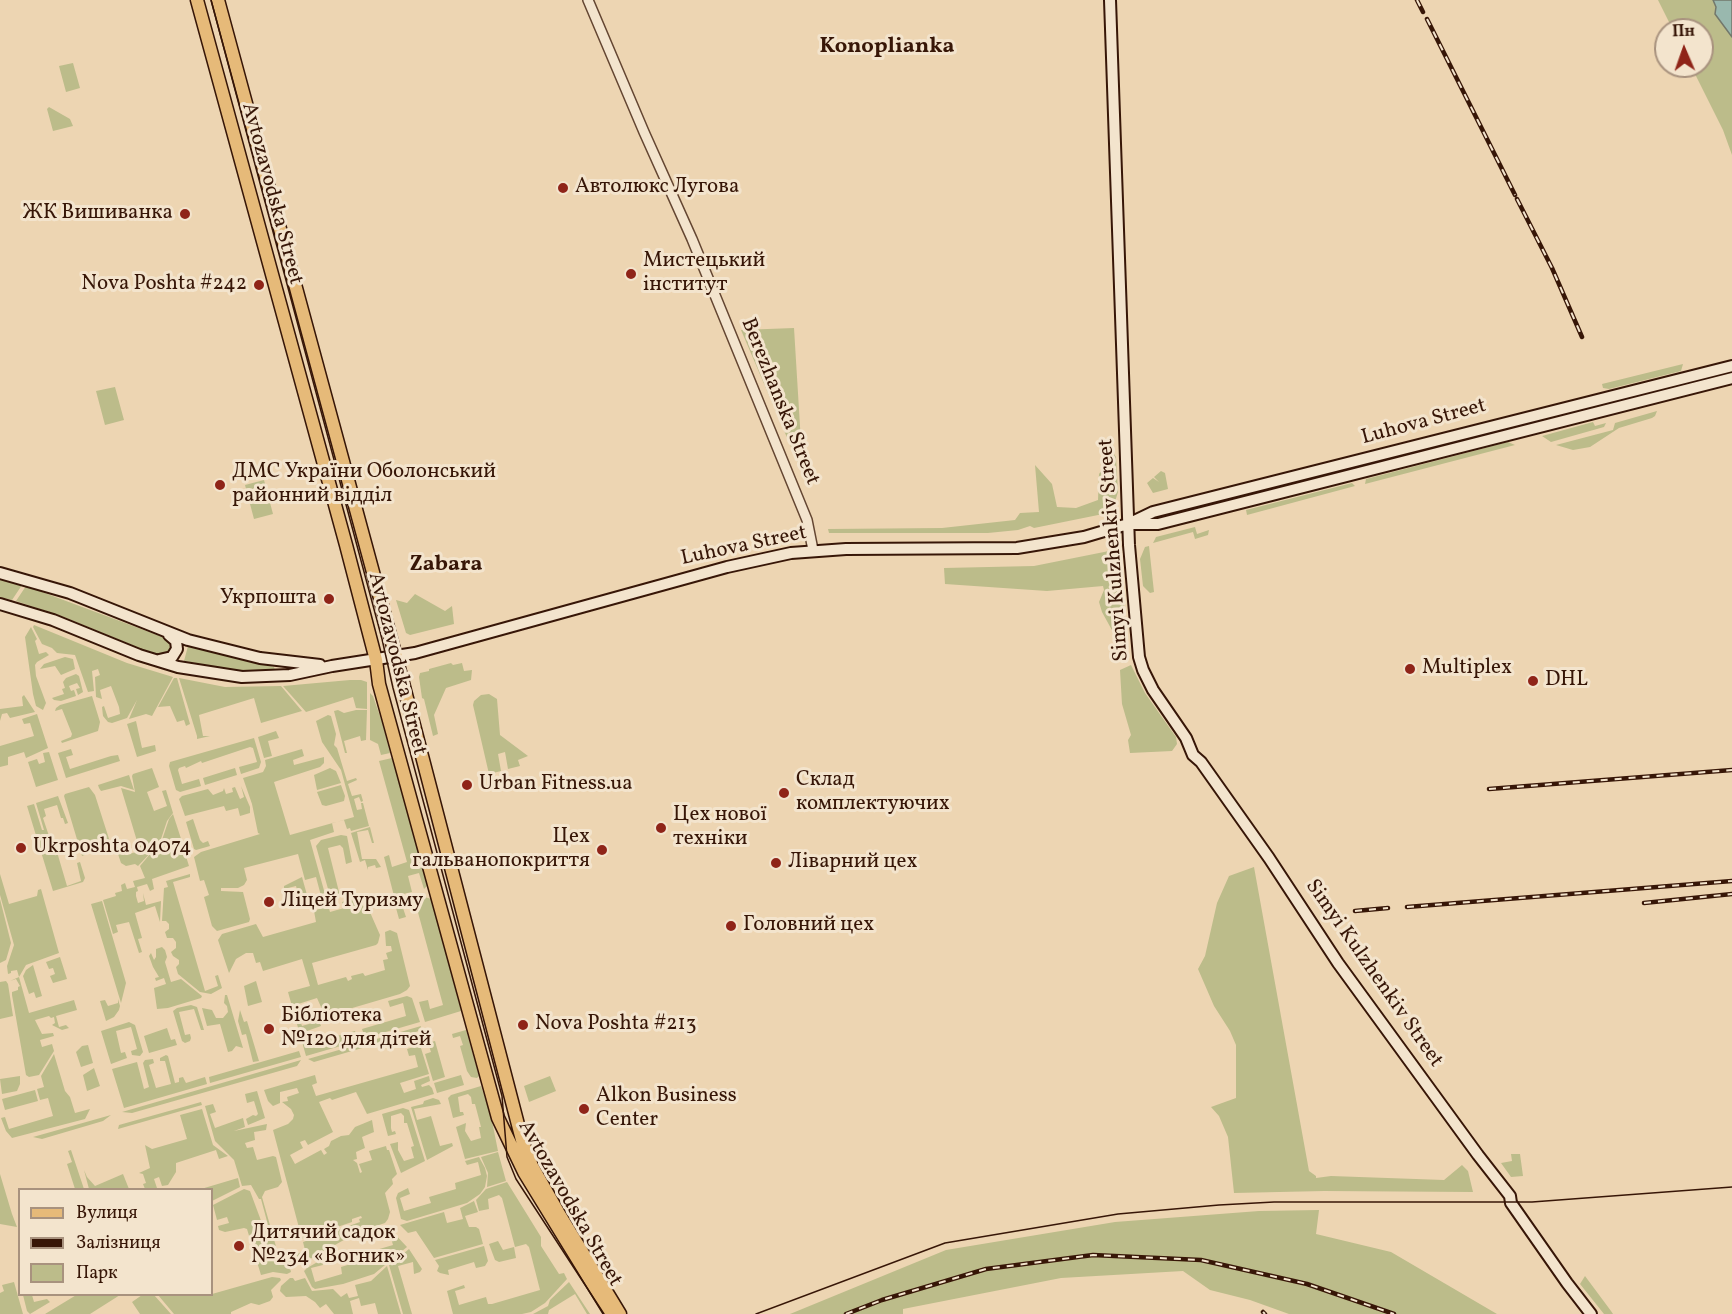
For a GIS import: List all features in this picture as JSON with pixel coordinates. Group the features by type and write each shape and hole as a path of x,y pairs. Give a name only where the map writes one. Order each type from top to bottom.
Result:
{"main road":[{"name":"Avtozavodska Street","path":"197,0 337,511 379,684 498,1118 524,1172 610,1314"},
{"name":"Avtozavodska Street","path":"218,0 522,1140 532,1166 620,1314"},
{"name":"Simyi Kulzhenkiv Street","path":"1110,0 1128,524 1139,657 1143,670 1153,690 1186,738 1193,755 1201,762 1269,858 1338,963 1510,1196 1511,1203 1591,1314"},
{"name":"Luhova Street","path":"332,666 395,657 482,636 727,567 771,557 813,550 1017,548 1084,537 1128,524 1153,512 1732,366"},
{"name":"Luhova Street","path":"1128,524 1158,524 1732,378"},
{"path":"0,573 70,593 188,640 260,658 332,666"},
{"path":"0,604 53,620 156,661 208,672 242,676 290,675 332,666"},
{"path":"156,661 172,657 177,649 176,641 166,632"}],"street":[{"name":"Berezhanska Street","path":"588,0 696,249 807,520 813,550"}],"green space":[{"path":"1658,0 1713,0 1716,7 1715,14 1732,37 1732,155 1723,130 1697,78 1714,78 1714,18 1667,18"},
{"path":"73,63 80,88 66,92 59,66"},
{"path":"49,107 70,119 73,126 53,131 47,109"},
{"path":"794,328 803,475 741,330"},
{"path":"1683,364 1681,371 1609,389 1603,388 1602,384"},
{"path":"115,387 124,420 105,425 96,391"},
{"path":"1657,411 1652,418 1619,428 1590,447 1573,450 1556,445 1613,430 1615,423"},
{"path":"1593,422 1595,426 1606,423 1604,427 1551,442 1542,436"},
{"path":"1508,442 1515,445 1365,484 1366,479"},
{"path":"1114,454 1118,492 1112,511 1108,513 1034,528 1030,526 1018,530 988,533 829,533 828,529 942,528 1015,520 1020,513 1039,512 1035,465 1052,484 1057,507 1076,508 1098,500 1099,474"},
{"path":"1161,471 1165,473 1168,489 1153,493 1147,483 1153,478 1159,482 1154,477"},
{"path":"264,480 273,514 254,519 245,485"},
{"path":"1352,483 1355,486 1247,515 1246,510"},
{"path":"1195,527 1197,534 1209,530 1208,535 1195,539 1193,532 1153,543 1156,537"},
{"path":"1149,546 1154,592 1150,593 1143,586 1140,559 1145,547"},
{"path":"1114,551 1121,557 1127,652 1121,652 1119,643 1102,612 1099,602 1104,590 1103,586 1047,591 945,584 944,568 1034,566"},
{"path":"0,580 22,585 12,600 0,597"},
{"path":"26,586 168,639 171,649 168,653 156,655 64,617 16,601"},
{"path":"415,594 445,611 452,606 454,624 410,635 406,633 396,600 407,603"},
{"path":"34,625 127,663 173,677 152,716 146,714 129,719 137,700 127,718 112,723 108,722 103,716 102,707 104,706 108,718 120,714 111,686 100,690 102,699 96,697 95,677 100,675 98,669 92,671 94,691 88,692 75,655 57,653 42,644"},
{"path":"31,627 37,639 35,641 39,654 46,652 49,655 35,665 36,676 46,703 43,710 36,706 33,694 25,637"},
{"path":"188,646 274,667 275,670 236,670 184,661"},
{"path":"65,657 73,659 75,669 61,675 55,666 40,669 44,664"},
{"path":"451,663 453,665 462,663 464,671 472,670 471,680 446,688 434,715 438,734 433,736 422,698 419,677 420,673 429,671 429,669"},
{"path":"1131,665 1145,693 1176,737 1177,744 1172,751 1130,753 1128,740 1131,735 1122,704 1120,670"},
{"path":"76,674 79,676 83,692 78,695 76,689 80,688 77,683 69,686 71,691 74,690 76,696 61,701 54,700 52,698 64,694 62,689 65,688 63,682 66,678"},
{"path":"174,678 177,678 190,724 186,726 184,720 177,722 170,706 158,707"},
{"path":"179,678 225,687 281,686 302,711 261,723 254,698 199,715 203,736 210,736 197,739"},
{"path":"350,680 367,682 367,709 356,708 353,697 306,712 283,686"},
{"path":"370,693 382,722 390,753 381,755 378,744 370,740"},
{"path":"489,694 497,699 500,735 528,756 518,760 520,766 508,769 505,752 498,754 501,771 489,774 473,705 481,695"},
{"path":"24,695 35,712 10,718 7,713 2,714 0,721 0,709 23,706 22,697"},
{"path":"92,696 100,722 98,731 62,743 61,741 71,737 72,734 62,709 55,711 56,708"},
{"path":"367,710 366,740 361,741 360,736 344,741 347,753 345,753 334,711 344,713"},
{"path":"37,714 48,748 26,758 24,752 8,757 8,765 0,767 0,746 34,736 30,723 24,724 22,719"},
{"path":"328,715 331,716 336,734 334,745 337,748 347,781 356,778 357,780 348,784 352,796 361,794 363,801 361,802 359,797 354,799 357,810 362,809 361,803 363,803 369,826 351,831 350,828 347,829 344,820 354,817 341,770 322,742 316,721"},
{"path":"136,721 142,748 155,745 156,751 137,757 127,724"},
{"path":"276,731 279,738 268,741 272,756 264,758 258,737"},
{"path":"254,738 261,762 259,768 241,774 239,767 257,762 253,748 250,747 202,763 201,761 186,768 185,766 179,768 182,784 199,779 201,786 180,792 176,790 169,766 170,762"},
{"path":"71,749 73,755 66,757 70,769 111,756 118,755 120,761 66,778 58,753"},
{"path":"302,749 304,756 293,760 294,765 324,757 324,763 320,767 274,782 290,835 332,823 334,832 310,840 330,912 344,908 342,902 354,899 369,910 380,935 376,945 312,963 318,985 346,977 348,981 352,979 351,976 363,973 365,976 385,970 383,960 388,959 386,953 392,951 391,946 386,946 385,932 390,930 397,933 410,986 400,994 325,1016 317,998 295,1005 302,1026 319,1021 321,1026 307,1031 311,1043 355,1031 358,1041 306,1056 288,992 310,986 302,959 263,971 260,962 256,963 253,953 246,953 236,959 229,973 218,940 222,934 256,924 263,937 316,922 314,911 324,907 316,877 305,880 298,854 244,868 247,880 244,885 238,888 221,888 221,891 243,892 249,922 217,931 212,926 204,897 209,895 204,880 200,881 194,857 201,852 260,834 243,778 263,772 266,766 265,760"},
{"path":"49,752 58,780 36,787 28,762 37,759 39,764 45,762 43,753"},
{"path":"392,758 428,885 424,889 419,873 408,876 412,892 394,896 384,857 389,855 392,867 407,862 379,761"},
{"path":"152,768 159,787 147,792 154,811 167,806 162,791 166,790 173,813 167,821 161,839 155,846 161,842 163,845 161,851 164,854 170,850 184,850 189,866 152,879 154,889 150,891 147,884 137,887 138,903 144,901 143,893 146,905 161,901 160,922 155,906 135,913 142,938 138,939 142,952 139,953 129,922 116,925 118,932 113,934 103,900 116,896 115,893 122,891 121,885 125,883 127,889 135,887 133,881 145,878 140,866 155,848 138,866 135,864 126,866 121,863 115,845 121,842 125,855 140,851 121,788 135,792 133,774"},
{"path":"235,768 237,775 205,785 203,778"},
{"path":"330,768 336,771 341,783 317,790 314,775"},
{"path":"129,775 134,790 121,786 101,791 99,788 98,785"},
{"path":"341,785 345,796 344,801 322,805 317,792"},
{"path":"241,786 250,807 250,813 240,816 238,808 226,811 224,806 185,816 179,799 182,796 208,789 213,795 223,791 224,788 226,794 233,792 232,788 235,787 240,799 244,797"},
{"path":"89,787 95,795 110,842 90,846 92,852 82,856 64,796"},
{"path":"58,796 68,823 65,824 61,818 57,805 44,809 46,816 43,818 49,836 52,835 67,886 81,881 77,863 80,862 85,878 83,882 53,891 27,806 34,804 42,830 44,830 36,803"},
{"path":"173,814 184,849 170,849 162,840"},
{"path":"193,819 200,840 203,843 208,841 210,846 194,849 186,822"},
{"path":"370,827 374,843 372,843 368,830 357,832 362,859 376,859 381,867 376,868 375,865 368,867 368,870 365,860 360,862 351,833"},
{"path":"341,835 347,836 352,862 346,864 343,848 340,845 328,848 340,896 333,897 330,896 316,846 321,840"},
{"path":"1254,867 1309,1171 1316,1178 1331,1176 1444,1180 1462,1165 1468,1171 1473,1192 1234,1193 1228,1137 1219,1116 1211,1107 1236,1098 1236,1045 1214,1006 1198,969 1205,956 1217,903 1229,876"},
{"path":"0,874 9,904 37,896 38,890 41,889 59,953 26,965 19,977 17,970 8,974 7,966 14,945 0,895"},
{"path":"190,874 190,877 173,882 205,991 218,986 215,976 218,975 222,988 211,994 200,992 178,974 176,967 179,960 171,952 176,948 176,942 173,938 167,938 165,932 169,929 169,924 162,921 164,888 168,887 166,881"},
{"path":"302,877 309,902 286,903 286,900 299,897 296,886 284,889 284,886"},
{"path":"424,897 432,899 461,1011 425,1022 419,1002 428,1000 430,1009 443,1005 416,905 403,908 406,917 399,919 396,908 399,904"},
{"path":"0,899 11,943 6,960 0,963"},
{"path":"102,901 126,983 121,1003 91,904"},
{"path":"162,947 167,957 165,962 171,982 181,979 202,996 201,998 157,1009 154,988 166,984 164,978 156,981 155,978 159,977 149,956 151,953 154,960 156,949"},
{"path":"60,957 67,979 53,983 50,976 55,974 53,968 49,969 46,962"},
{"path":"33,965 42,996 36,998 34,992 29,994 23,976 26,970"},
{"path":"19,977 29,1013 74,1000 77,1010 56,1016 59,1027 66,1025 69,1028 62,1030 52,1025 55,1023 54,1017 35,1020 42,1034 53,1033 54,1036 40,1040 42,1047 52,1044 54,1051 39,1075 29,1077 26,1075 12,995 12,992 18,990 20,986 16,979 10,981"},
{"path":"6,981 13,1016 0,1019 0,982"},
{"path":"256,981 262,1002 248,1006 244,986"},
{"path":"225,995 227,995 243,1048 236,1046 228,1052 220,1024 207,1026 202,1008 212,1010 216,1018 223,1018 228,1012 224,1003"},
{"path":"407,996 412,998 420,1022 365,1038 362,1029 406,1016 403,1003 390,1007 388,1001"},
{"path":"118,999 119,1010 114,1017 106,1021 100,1001 105,1000 108,1006 118,1003"},
{"path":"191,1005 197,1007 204,1030 201,1030 194,1009 179,1012 185,1035 190,1034 191,1038 185,1043 182,1041 173,1011"},
{"path":"240,1010 244,1022 247,1021 259,1061 253,1062 246,1034 242,1035 238,1021"},
{"path":"129,1022 135,1025 143,1052 140,1056 132,1055 131,1051 137,1049 131,1027 116,1031 121,1053 125,1052 127,1058 111,1064 101,1031"},
{"path":"421,1026 420,1030 414,1033 314,1062 308,1059"},
{"path":"167,1028 171,1040 175,1039 177,1045 149,1053 144,1036"},
{"path":"466,1030 479,1076 477,1078 471,1077 467,1071 460,1046 463,1045 460,1036 453,1038 452,1034"},
{"path":"435,1041 445,1077 433,1081 425,1054 431,1052 428,1043"},
{"path":"88,1045 93,1063 81,1067 76,1052 82,1046"},
{"path":"420,1045 429,1074 400,1083 404,1093 416,1089 414,1081 429,1076 430,1081 421,1085 422,1087 429,1085 434,1094 367,1114 356,1092 319,1102 333,1132 308,1145 305,1140 300,1142 303,1148 290,1155 295,1164 321,1150 324,1155 327,1153 324,1149 331,1141 349,1135 355,1127 372,1120 374,1132 362,1137 365,1148 356,1152 357,1159 353,1160 357,1163 360,1173 362,1172 359,1164 372,1160 369,1151 386,1146 389,1150 397,1174 392,1179 393,1184 385,1193 390,1212 388,1219 385,1223 358,1232 290,1268 291,1272 287,1274 273,1272 261,1275 247,1229 225,1232 219,1230 218,1226 229,1223 227,1217 217,1220 213,1205 244,1189 250,1191 263,1226 268,1225 261,1199 251,1185 242,1186 234,1160 215,1141 205,1106 213,1104 216,1112 210,1114 215,1128 243,1118 245,1127 234,1131 267,1124 266,1130 254,1132 255,1140 245,1143 247,1148 253,1147 257,1160 276,1157 282,1182 278,1187 265,1191 262,1197 277,1250 283,1257 303,1252 305,1250 303,1242 360,1222 359,1219 362,1218 361,1216 352,1219 352,1222 302,1239 273,1130 288,1124 293,1119 291,1109 282,1102 288,1101 287,1097 299,1093 297,1088 280,1092 280,1103 273,1106 268,1101 264,1090 315,1075 317,1083 312,1085 316,1096 418,1067 415,1055 409,1056 407,1049"},
{"path":"299,1051 301,1057 210,1083 209,1077"},
{"path":"54,1054 65,1091 70,1097 75,1113 90,1109 85,1119 12,1138 6,1131 1,1118 5,1117 9,1129 53,1116 48,1098 40,1100 37,1089 44,1087 41,1076"},
{"path":"166,1055 175,1083 183,1077 186,1083 205,1077 207,1084 124,1108 112,1069 137,1062 144,1089 149,1087 143,1063 145,1060 153,1059 154,1063 149,1065 156,1088 171,1084 165,1061 160,1061 160,1058"},
{"path":"301,1060 297,1066 132,1113 122,1112"},
{"path":"94,1068 100,1086 87,1091 83,1075"},
{"path":"461,1075 464,1085 437,1093 434,1083"},
{"path":"20,1076 17,1091 2,1094 0,1079"},
{"path":"550,1076 556,1091 529,1102 524,1086"},
{"path":"481,1086 491,1116 498,1151 465,1159 456,1127 466,1123 465,1131 471,1141 481,1138 479,1127 481,1127 475,1104 472,1104 468,1094 458,1097 460,1112 464,1115 453,1118 448,1098"},
{"path":"35,1090 38,1101 5,1110 2,1099"},
{"path":"257,1091 265,1118 248,1125 246,1119 258,1114 254,1101 247,1103 245,1094"},
{"path":"433,1098 439,1100 441,1104 414,1109 417,1120 431,1116 440,1146 452,1143 453,1146 427,1160 411,1107"},
{"path":"201,1102 202,1105 118,1129 119,1125"},
{"path":"403,1108 409,1110 425,1161 401,1173 390,1144 398,1142 398,1150 404,1161 414,1158 411,1147 414,1146 407,1123 404,1123 404,1116 401,1113 391,1116 392,1132 395,1131 396,1134 388,1136 382,1114"},
{"path":"202,1109 213,1145 228,1156 219,1159 216,1150 176,1163 176,1172 168,1185 162,1186 159,1177 154,1179 157,1188 145,1188 143,1184 146,1183 143,1174 139,1173 150,1168 145,1145 152,1149 187,1139 180,1115"},
{"path":"111,1115 103,1121 42,1139 33,1137"},
{"path":"71,1150 84,1188 75,1188 67,1164 72,1162 68,1151"},
{"path":"498,1152 506,1181 487,1187 488,1173 481,1157"},
{"path":"1511,1154 1520,1154 1523,1176 1511,1177 1501,1163 1512,1161"},
{"path":"479,1157 487,1176 485,1187 480,1194 467,1203 407,1221 401,1219 396,1198 398,1193 408,1188 410,1194 400,1198 404,1211 431,1203 429,1197 456,1189 455,1183 481,1175 478,1162 467,1165 465,1161"},
{"path":"84,1170 95,1186 123,1174 129,1188 89,1188"},
{"path":"0,1174 12,1214 17,1227 0,1224"},
{"path":"238,1178 240,1187 213,1200 213,1188 204,1188"},
{"path":"507,1182 541,1237 541,1246 559,1274 564,1273 567,1279 545,1303 531,1312 453,1314 447,1291 464,1285 465,1288 455,1291 459,1305 486,1297 488,1304 492,1304 540,1290 529,1247 526,1244 515,1247 502,1198 499,1195 488,1199 489,1209 479,1211 476,1200 486,1189"},
{"path":"474,1201 478,1212 465,1216 469,1227 479,1229 483,1244 434,1258 416,1231 408,1233 400,1225 444,1212 447,1223 463,1219 460,1208"},
{"path":"1319,1210 1316,1234 1391,1252 1497,1314 1289,1314 1250,1300 1210,1290 1183,1271 1061,1278 903,1309 903,1314 790,1314 946,1250 1115,1222 1259,1211"},
{"path":"391,1230 407,1247 374,1274 343,1284 315,1289 312,1287 304,1271 307,1268 321,1260 323,1265 311,1268 315,1282 342,1274 341,1267 367,1259 366,1253 393,1245 389,1231 379,1234 379,1231"},
{"path":"498,1241 503,1250 514,1247 516,1258 499,1262 495,1260 489,1244"},
{"path":"484,1246 488,1261 485,1266 476,1268 474,1262 448,1270 449,1275 437,1271 439,1266 435,1260"},
{"path":"409,1249 422,1269 414,1274 413,1262 398,1266 412,1314 403,1314 389,1265"},
{"path":"387,1266 401,1314 378,1314 375,1303 361,1306 359,1298 350,1301 353,1314 334,1314 326,1304 320,1308 306,1296 286,1297 280,1291 281,1286 290,1278 295,1281 305,1278 312,1291 333,1289 341,1297 347,1293 349,1298 358,1296 355,1285 371,1281"},
{"path":"1585,1276 1613,1314 1604,1314 1580,1284"},
{"path":"272,1277 281,1280 271,1290 273,1297 270,1301 259,1305 251,1303 231,1314 174,1314 159,1296 213,1296 213,1294"},
{"path":"14,1282 23,1314 0,1314 0,1293 4,1291 2,1285"},
{"path":"569,1282 590,1314 587,1314 575,1294 549,1310 548,1314 533,1314 548,1306 550,1300"},
{"path":"23,1296 32,1296 34,1302 47,1299 50,1302 30,1314"},
{"path":"75,1296 118,1296 90,1314 45,1314"},
{"path":"141,1296 155,1296 171,1314 140,1314 132,1302"}],"water":[{"path":"1713,0 1732,0 1732,37 1715,14 1716,7"}],"tram line":[{"path":"211,0 502,1096 507,1157 516,1179 604,1314"},
{"path":"756,1314 945,1243 1118,1214 1274,1202 1532,1202 1732,1187"}],"railway":[{"path":"1417,0 1423,12"},
{"path":"1427,19 1515,195"},
{"path":"1517,199 1552,268 1582,337"},
{"path":"1489,789 1732,770"},
{"path":"1407,907 1732,881"},
{"path":"1644,903 1732,894"},
{"path":"1355,911 1388,908"},
{"path":"846,1314 882,1300 986,1269 1093,1255 1201,1260 1307,1284 1394,1314"}],"place":[{"name":"Автолюкс Лугова","path":"563,188"},
{"name":"ЖК Вишиванка","path":"185,214"},
{"name":"Мистецький інститут","path":"631,274"},
{"name":"Nova Poshta #242","path":"259,285"},
{"name":"ДМС України Оболонський районний відділ","path":"220,485"},
{"name":"Укрпошта","path":"329,599"},
{"name":"Multiplex","path":"1410,669"},
{"name":"DHL","path":"1533,681"},
{"name":"Urban Fitness.ua","path":"467,785"},
{"name":"Склад комплектуючих","path":"784,793"},
{"name":"Цех нової техніки","path":"661,828"},
{"name":"Ukrposhta 04074","path":"21,848"},
{"name":"Цех гальванопокриття","path":"602,850"},
{"name":"Ліварний цех","path":"776,863"},
{"name":"Ліцей Туризму","path":"269,902"},
{"name":"Головний цех","path":"731,926"},
{"name":"Nova Poshta #213","path":"523,1025"},
{"name":"Бібліотека №120 для дітей","path":"269,1029"},
{"name":"Alkon Business Center","path":"584,1109"},
{"name":"Дитячий садок №234 «Вогник»","path":"239,1246"}],"district":[{"name":"Konoplianka","path":"887,48"},
{"name":"Zabara","path":"446,566"}]}
